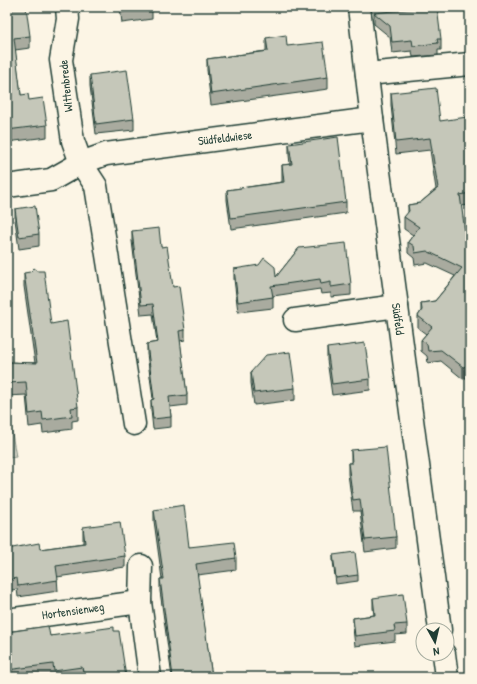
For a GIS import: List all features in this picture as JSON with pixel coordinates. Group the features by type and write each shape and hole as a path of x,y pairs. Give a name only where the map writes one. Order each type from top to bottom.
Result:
{"street":[{"name":"Wittenbrede","path":"67,7 68,19 62,60 73,140 81,163"},
{"name":"Südfeld","path":"359,7 372,119 439,622"},
{"path":"367,74 470,64"},
{"name":"Südfeldwiese","path":"7,186 51,180 81,163 106,154 372,119"},
{"path":"81,163 96,186 134,424"},
{"path":"295,320 397,306"},
{"path":"141,566 140,602 150,677"},
{"name":"Hortensienweg","path":"7,620 140,602"},
{"path":"445,662 447,677"}],"green space":[{"path":"7,410 16,457 7,458"}],"building":[{"path":"7,7 26,7 30,36 14,38 21,95 28,94 29,100 43,98 47,125 7,130"},
{"path":"121,7 152,7 152,8 122,12"},
{"path":"437,7 441,39 437,39 438,43 413,46 412,40 392,42 390,26 374,13"},
{"path":"286,35 287,46 323,42 328,77 211,94 207,59 268,51 266,38"},
{"path":"127,70 134,119 96,124 90,75"},
{"path":"436,88 440,121 467,117 470,135 470,160 467,161 470,193 460,195 467,247 470,247 470,365 463,367 441,350 428,351 427,344 421,340 432,327 418,316 422,310 421,303 435,301 462,268 427,251 415,253 414,246 408,242 419,227 404,217 409,211 408,205 420,203 438,188 430,138 396,142 391,93"},
{"path":"338,137 346,202 231,218 227,190 284,182 282,165 292,164 289,144"},
{"path":"35,206 39,234 19,237 15,209"},
{"path":"159,228 161,247 167,246 173,287 179,286 185,330 179,331 187,395 169,397 171,417 153,419 151,400 154,399 147,344 158,342 153,304 141,305 132,231"},
{"path":"346,243 351,284 331,287 331,282 321,284 320,279 271,286 273,297 238,302 234,269 259,265 264,258 275,267 276,277 299,248"},
{"path":"34,268 38,271 44,271 51,324 67,321 78,407 71,408 72,416 43,420 42,412 29,414 26,382 7,383 7,362 37,363 24,273 30,272"},
{"path":"365,343 370,379 332,384 327,348"},
{"path":"290,352 295,388 254,393 251,372 266,355"},
{"path":"386,447 396,537 365,540 360,499 353,500 348,463 352,463 351,450"},
{"path":"184,505 189,547 234,542 236,558 196,564 212,677 173,677 160,579 164,579 154,510"},
{"path":"120,522 125,556 56,566 58,580 18,586 17,578 7,580 7,549 39,543 40,549 85,543 83,527"},
{"path":"355,552 358,575 336,578 333,555"},
{"path":"403,594 407,624 394,625 395,631 355,636 353,618 375,615 373,598"},
{"path":"48,626 50,636 114,627 114,631 119,631 126,677 84,677 82,667 54,671 53,664 7,670 7,653 10,652 7,632"}]}
